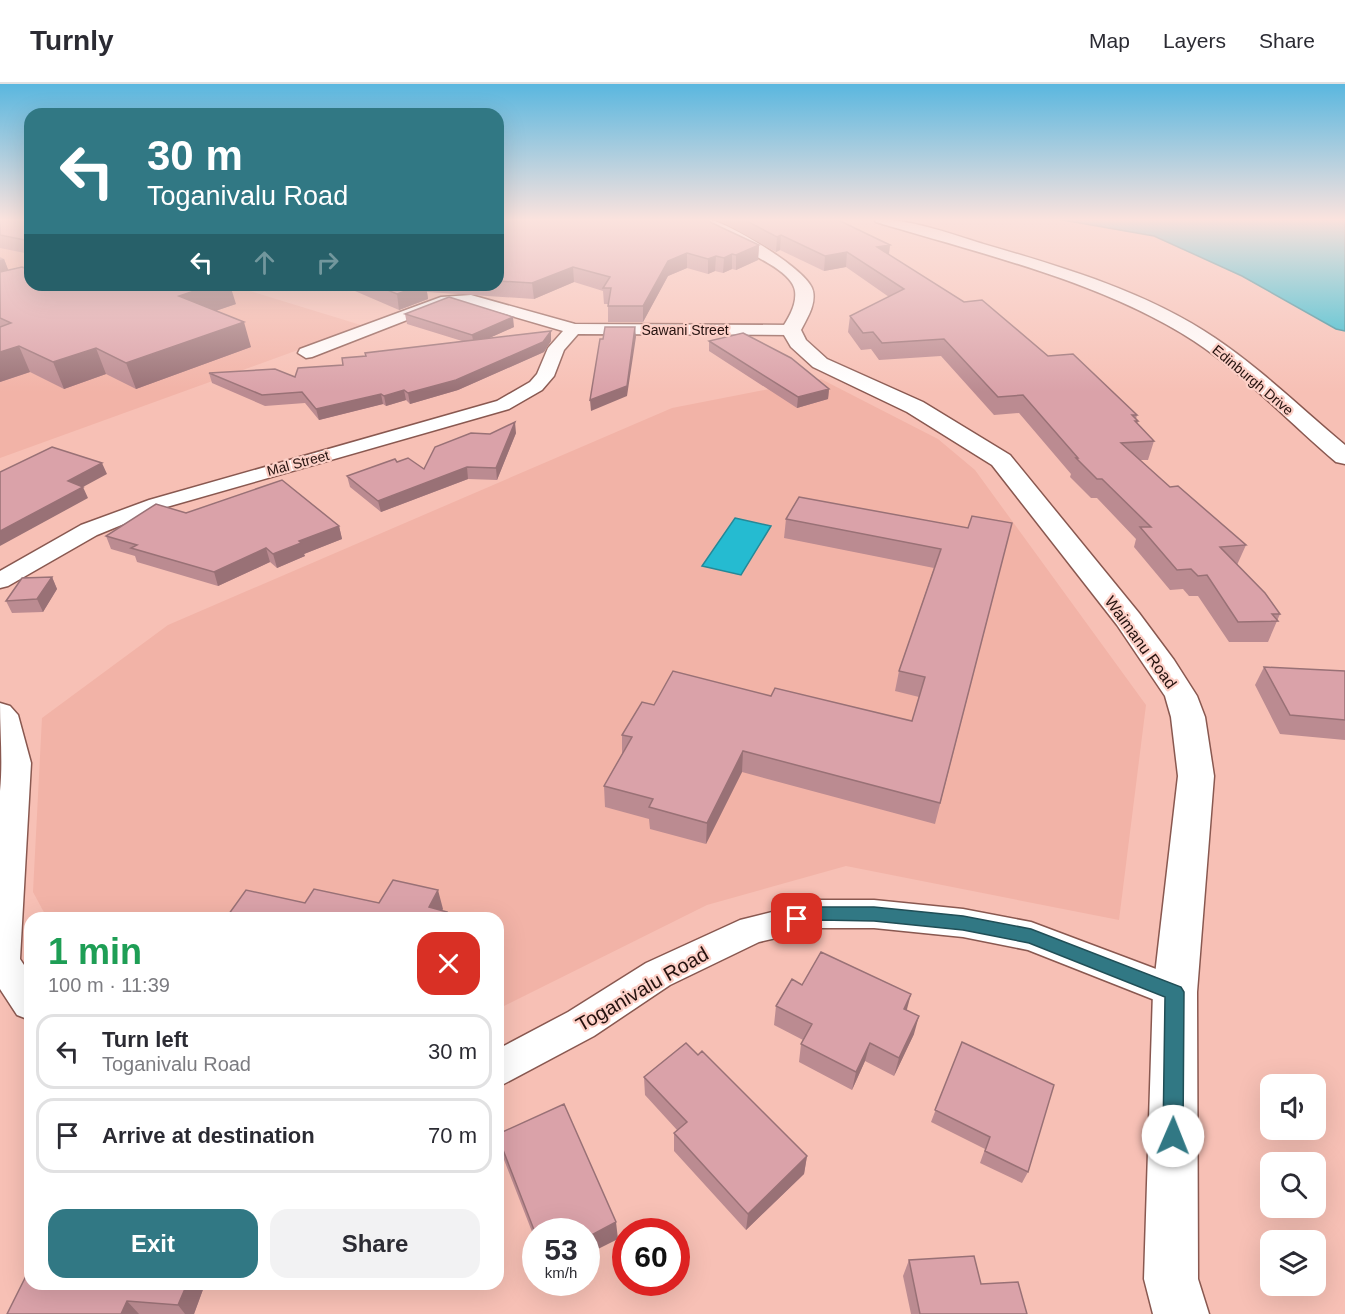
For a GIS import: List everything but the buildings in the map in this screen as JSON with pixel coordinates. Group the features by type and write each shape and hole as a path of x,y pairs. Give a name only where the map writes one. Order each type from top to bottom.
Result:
{"main road":[{"path":"791,330 804,304 804,288 796,276"},
{"name":"Edinburgh Drive","path":"1066,276 1105,290 1198,336 1230,358 1345,458"},
{"name":"Waimanu Road","path":"791,330 798,343 820,363 915,407 1001,460 1128,619 1181,696 1188,717 1196,776 1174,992 1171,1279 1181,1314"}],"street":[{"name":"Sawani Street","path":"306,353 446,300 471,299 574,329 791,330"},
{"name":"Mal Street","path":"0,580 89,530 156,504 503,405 536,386 545,376 556,348 574,329"},
{"path":"0,712 4,715 18,763 3,962 24,995"},
{"name":"Toganivalu Road","path":"504,1066 581,1024 658,974 752,930 820,914 874,914 963,923 1031,936 1174,992"}],"shaded area":[{"path":"0,276 24,276 24,285 0,291"},
{"path":"24,288 24,291 250,291 364,326 0,458 0,295"},
{"path":"821,379 938,439 975,470 1146,705 1119,920 846,866 707,905 504,1006 504,912 44,912 33,892 42,718 168,625 672,408"}],"water":[{"path":"1243,276 1345,276 1345,331 1336,329"},
{"path":"735,518 771,526 741,575 702,566"}],"route":[{"path":"797,919 820,914 874,914 963,923 1031,936 1174,992 1173,1136"}]}
